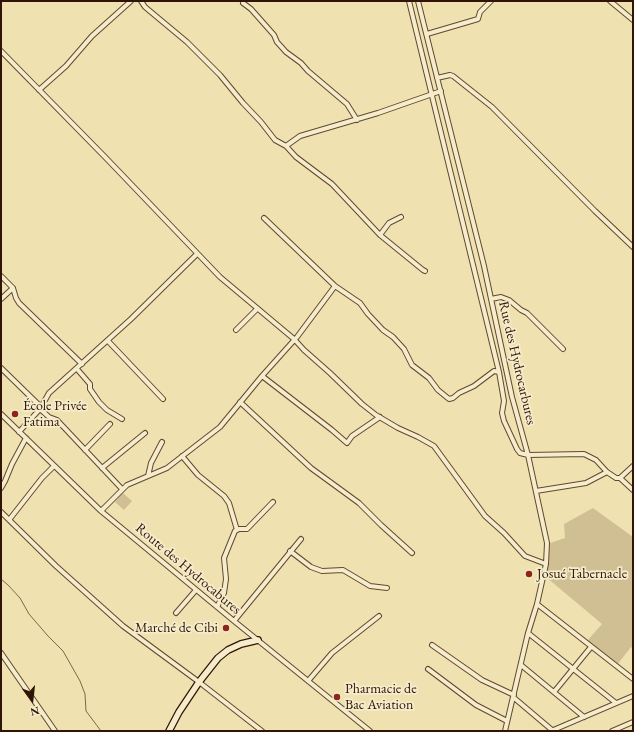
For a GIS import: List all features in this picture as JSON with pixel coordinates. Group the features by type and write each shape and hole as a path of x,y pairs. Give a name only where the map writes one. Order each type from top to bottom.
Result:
{"street":[{"path":"39,90 66,66 92,36 131,1"},
{"path":"141,1 145,7 187,42 220,75 275,140 286,146 296,156 332,184 380,235 425,271"},
{"path":"409,1 499,372 504,401 502,413 504,421 520,453 528,455 584,454 596,460 607,472 616,478 620,478 633,490"},
{"name":"Rue des Hydrocarbures","path":"418,1 484,266 512,397 528,455 547,543 546,564 505,731"},
{"path":"426,34 478,19 480,12 492,1"},
{"path":"610,1 633,20"},
{"path":"243,3 251,9 286,52 301,63 308,71 347,104 357,120"},
{"path":"1,51 106,158 196,254 220,277 294,339 362,404 398,428 434,446 485,516 504,533 525,556 546,564"},
{"path":"437,78 450,75 453,76 492,107 595,211 633,247"},
{"path":"286,146 300,136 357,120 441,91"},
{"path":"380,235 389,223 401,216"},
{"path":"264,218 334,286 360,303 383,330 393,337 404,349 412,365 429,378 438,390 449,399 474,386 494,371 499,372"},
{"path":"19,432 40,408 49,393 108,341 196,254"},
{"path":"474,268 484,266"},
{"path":"1,276 13,288 19,303 82,364"},
{"path":"101,511 122,489 132,482 167,468 213,433 297,336 334,286"},
{"path":"1,299 13,288"},
{"path":"491,299 500,297 509,300 527,313 563,349"},
{"path":"236,330 257,309"},
{"path":"108,341 163,399"},
{"path":"1,368 49,417 57,420 122,489"},
{"path":"77,369 90,384 90,389 99,402 122,419"},
{"path":"262,376 347,443 352,436 380,417"},
{"path":"240,402 311,468 359,503 380,525 412,553"},
{"name":"Route des Hydrocabures","path":"1,414 101,511 217,608 370,731"},
{"path":"85,450 110,424"},
{"path":"102,468 145,433"},
{"path":"1,488 6,481 12,464 26,438"},
{"path":"148,476 151,463 162,442"},
{"path":"182,456 198,475 224,496 229,503 237,530 229,544 224,558 226,579 224,593 217,608"},
{"path":"9,520 42,478 54,466"},
{"path":"620,478 633,466"},
{"path":"536,491 586,483 607,472"},
{"path":"237,530 247,529 273,502"},
{"path":"1,512 56,566 123,626 262,731"},
{"path":"234,621 300,539"},
{"path":"290,552 311,567 322,571 343,570 370,586 387,588"},
{"path":"176,613 196,590"},
{"path":"537,604 633,679"},
{"path":"308,681 332,653 379,616"},
{"path":"528,633 616,703"},
{"path":"169,731 179,712 199,682 218,658 228,650 241,644 258,640"},
{"path":"432,645 482,680 513,696 551,731 633,696"},
{"path":"554,692 591,646"},
{"path":"1,653 55,731"},
{"path":"521,665 584,717"},
{"path":"428,669 476,705 507,721"},
{"path":"612,731 633,722"}],"shaded area":[{"path":"123,493 132,501 124,510 115,502"},
{"path":"593,508 633,537 633,649 631,647 617,665 587,641 602,624 546,577 550,543 565,538 564,524"}],"waterway":[{"path":"1,579 20,598 29,614 63,651 80,681 85,694 86,711 101,731"}],"place":[{"name":"École Privée Fatima","path":"15,414"},
{"name":"Josué Tabernacle","path":"529,574"},
{"name":"Marché de Cibi","path":"226,628"},
{"name":"Pharmacie de Bac Aviation","path":"337,697"}]}
